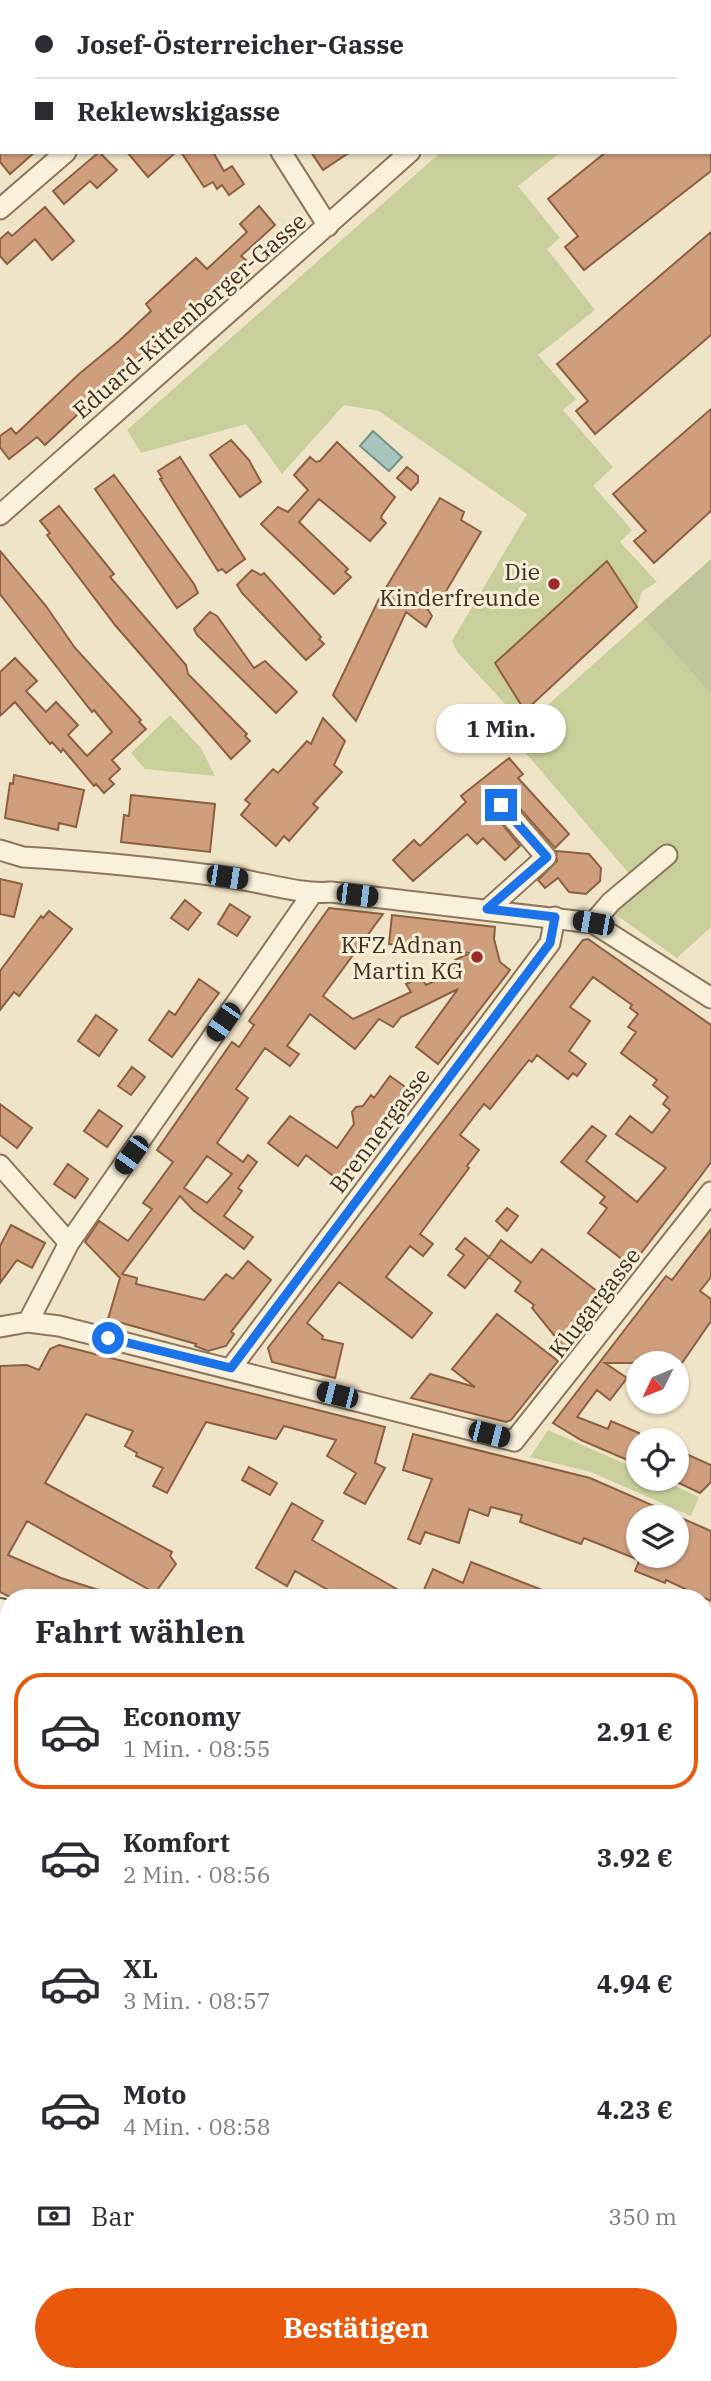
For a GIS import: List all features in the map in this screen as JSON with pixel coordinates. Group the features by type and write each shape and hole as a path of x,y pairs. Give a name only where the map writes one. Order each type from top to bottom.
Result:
{"street":[{"path":"0,209 64,154"},
{"path":"282,154 328,226"},
{"name":"Eduard-Kittenberger-Gasse","path":"3,505 328,226 408,154"},
{"path":"487,909 547,857 501,805"},
{"path":"0,850 23,857 284,885 312,894 331,892 593,923 711,998"},
{"path":"593,923 611,902 667,855"},
{"path":"28,1322 69,1243 312,894"},
{"name":"Brennergasse","path":"231,1368 550,943 555,917"},
{"path":"0,1165 69,1243"},
{"name":"Klugargasse","path":"231,1368 514,1441 711,1192"},
{"path":"0,1327 28,1322 59,1326 231,1368"}],"green space":[{"path":"439,154 558,154 518,186 560,238 547,249 595,310 538,355 576,399 563,410 613,467 593,486 632,530 620,542 657,582 642,591 637,607 607,561 495,663 525,711 518,718 458,653 452,641 527,514 379,411 344,405 282,474 246,424 141,453 127,430"},
{"path":"711,559 711,694 644,619"},
{"path":"644,619 711,694 711,927 677,958 602,905 631,876 512,737"},
{"path":"170,715 201,748 215,776 145,769 131,753"},
{"path":"548,1430 626,1464 626,1487 591,1472 530,1457"},
{"path":"634,1491 686,1491 699,1497 691,1516 689,1505 666,1505"}],"water":[{"path":"373,431 402,457 389,471 360,446"}],"building":[{"path":"0,154 33,154 10,174 0,162"},
{"path":"97,154 101,154 117,170 97,188 90,181 64,204 53,191"},
{"path":"129,154 174,154 148,177"},
{"path":"182,154 214,154 224,171 232,166 244,184 229,195 222,185 217,189 213,182 204,187"},
{"path":"312,154 347,154 323,170"},
{"path":"604,154 711,154 711,171 584,270 565,247 578,236 548,199"},
{"path":"259,206 275,225 241,256 246,260 220,284 223,286 110,387 109,385 45,445 37,437 9,459 0,447 0,436 11,428 16,434 79,374 119,341 151,311 146,304 196,258 207,269 247,232 240,224"},
{"path":"45,207 74,241 52,260 35,239 7,264 0,256 0,239 8,232 12,236"},
{"path":"711,232 711,335 595,434 576,411 588,401 557,364"},
{"path":"711,409 711,511 654,563 634,541 646,531 613,494"},
{"path":"231,440 249,460 261,482 240,497 210,455"},
{"path":"337,442 395,497 382,515 381,518 386,523 370,541 319,499 299,522 348,569 345,572 351,577 334,594 261,524 278,507 288,512 308,490 294,475 310,457 316,462 320,461"},
{"path":"180,457 245,559 226,573 222,569 218,571 160,479 162,478 158,471"},
{"path":"407,467 418,476 418,482 411,490 397,478"},
{"path":"114,475 194,584 198,593 177,608 95,489"},
{"path":"440,498 464,512 461,520 481,532 442,598 417,593 432,616 426,627 406,612 356,721 333,695 378,601"},
{"path":"59,506 114,574 110,577 186,665 188,674 247,734 245,736 250,741 231,759 115,625 47,535 50,533 40,521"},
{"path":"0,551 46,606 75,648 141,720 139,722 146,729 112,760 120,769 109,779 114,784 104,793 96,784 94,786 63,749 61,752 52,742 50,744 15,702 0,716 0,672 15,658 37,681 26,691 46,712 56,702 78,725 68,735 87,756 112,732 94,710 92,712 0,594"},
{"path":"607,561 637,607 525,711 495,663"},
{"path":"252,570 261,575 264,573 321,637 319,639 324,644 306,660 237,585"},
{"path":"210,612 217,616 254,668 265,661 297,692 276,713 197,635 194,629"},
{"path":"323,718 345,741 334,765 342,772 313,804 318,808 289,841 284,836 276,846 241,815 250,804 245,800 273,769 278,773 307,741 311,744"},
{"path":"509,758 523,774 518,778 569,834 555,848 510,797 498,793 490,800 489,808 520,846 505,860 483,838 477,844 467,834 413,881 393,860 414,840 420,846 466,802 461,796"},
{"path":"14,775 84,790 76,827 59,823 58,830 5,818 10,783 13,784"},
{"path":"131,795 215,804 210,852 121,842 124,815 129,816"},
{"path":"556,851 589,854 601,868 600,881 586,894 569,892 558,878 545,888 538,880 557,861"},
{"path":"0,879 22,884 14,917 0,914"},
{"path":"185,900 201,913 188,930 171,918"},
{"path":"230,904 250,917 237,936 218,924"},
{"path":"329,908 383,914 323,996 353,1019 411,992 406,984 421,977 426,985 453,973 455,960 470,953 389,944 392,915 495,927 494,939 500,962 510,970 438,1064 416,1047 458,989 401,1017 393,1027 379,1019 355,1049 310,1014 287,1046 299,1054 290,1066 265,1048 236,1089 248,1098 217,1143 243,1162 248,1155 257,1162 238,1188 242,1191 224,1216 253,1237 244,1249 193,1210 180,1196 122,1274 137,1278 136,1284 204,1300 226,1274 233,1279 248,1261 271,1280 231,1332 234,1334 226,1346 208,1351 195,1346 196,1344 108,1319 120,1278 85,1242 99,1221 128,1241 152,1209 143,1203 173,1162 157,1150 232,1042 239,1047 254,1025 249,1021","holes":["207,1156 232,1174 207,1203 184,1188"]},
{"path":"49,911 72,929 19,996 14,992 0,1010 0,971 41,916 43,918"},
{"path":"588,939 711,1025 711,1162 703,1173 631,1266 588,1233 607,1208 600,1203 605,1197 561,1162 592,1126 606,1136 586,1161 637,1202 666,1168 616,1134 630,1116 652,1133 670,1110 663,1104 668,1097 653,1085 657,1080 621,1053 636,1032 628,1027 638,1014 630,1008 632,1005 593,977 570,1007 590,1021 569,1051 586,1064 577,1076 573,1073 568,1079 537,1055 532,1062 529,1060 490,1109 484,1104 460,1135 479,1150 467,1166 469,1168 420,1234 433,1244 423,1256 410,1246 386,1277 432,1313 412,1338 339,1282 307,1323 323,1336 322,1339 343,1344 335,1378 272,1362 268,1348 583,940"},
{"path":"199,979 219,993 172,1057 149,1040 169,1011 175,1015"},
{"path":"96,1015 117,1030 99,1056 78,1041"},
{"path":"132,1067 145,1077 131,1095 118,1086"},
{"path":"390,1076 415,1094 345,1185 306,1155 298,1166 268,1143 290,1116 337,1148 354,1124 352,1112 356,1107 363,1106 371,1095 374,1098"},
{"path":"0,1104 32,1128 17,1148 0,1135"},
{"path":"99,1110 122,1126 107,1147 84,1131"},
{"path":"68,1164 88,1179 75,1198 54,1184"},
{"path":"507,1208 518,1216 507,1231 496,1221"},
{"path":"11,1225 45,1243 32,1268 17,1260 0,1283 0,1246"},
{"path":"711,1229 711,1277 700,1291 711,1299 711,1321 690,1351 626,1351 626,1363 605,1363 626,1379 610,1400 597,1390 577,1417 608,1429 611,1421 627,1428 626,1459 581,1440 553,1423 666,1276 672,1280"},
{"path":"465,1238 489,1257 465,1288 448,1275 464,1255 456,1249"},
{"path":"501,1240 531,1263 542,1249 606,1298 566,1350 532,1308 534,1305 515,1291 521,1282 489,1257"},
{"path":"497,1314 558,1361 511,1420 506,1422 411,1398 430,1374 475,1387 452,1369"},
{"path":"59,1345 385,1427 375,1463 385,1468 365,1504 344,1493 356,1473 327,1456 336,1440 284,1426 276,1439 206,1422 167,1493 153,1486 163,1468 136,1456 137,1453 125,1446 133,1431 86,1414 45,1483 172,1552 170,1556 176,1564 158,1589 148,1589 27,1521 8,1555 61,1578 95,1589 0,1589 0,1366 27,1365 39,1370 50,1349"},
{"path":"413,1434 590,1478 652,1505 626,1505 626,1555 584,1538 581,1544 520,1522 522,1515 491,1507 488,1516 469,1509 459,1543 425,1532 420,1544 408,1539 432,1479 403,1470"},
{"path":"689,1455 711,1465 711,1482 700,1493 689,1488"},
{"path":"249,1467 277,1483 270,1495 242,1480"},
{"path":"292,1503 323,1521 312,1540 396,1589 326,1589 295,1571 287,1586 256,1568"},
{"path":"689,1521 711,1531 711,1589 685,1589 635,1571 636,1568 689,1568"},
{"path":"471,1562 540,1589 424,1589 433,1569 463,1583"}],"place":[{"name":"Die Kinderfreunde","path":"554,584"},
{"name":"KFZ Adnan Martin KG","path":"477,957"}],"route":[{"path":"108,1338 231,1368 550,943 555,917 487,909 547,857 501,805"}]}
